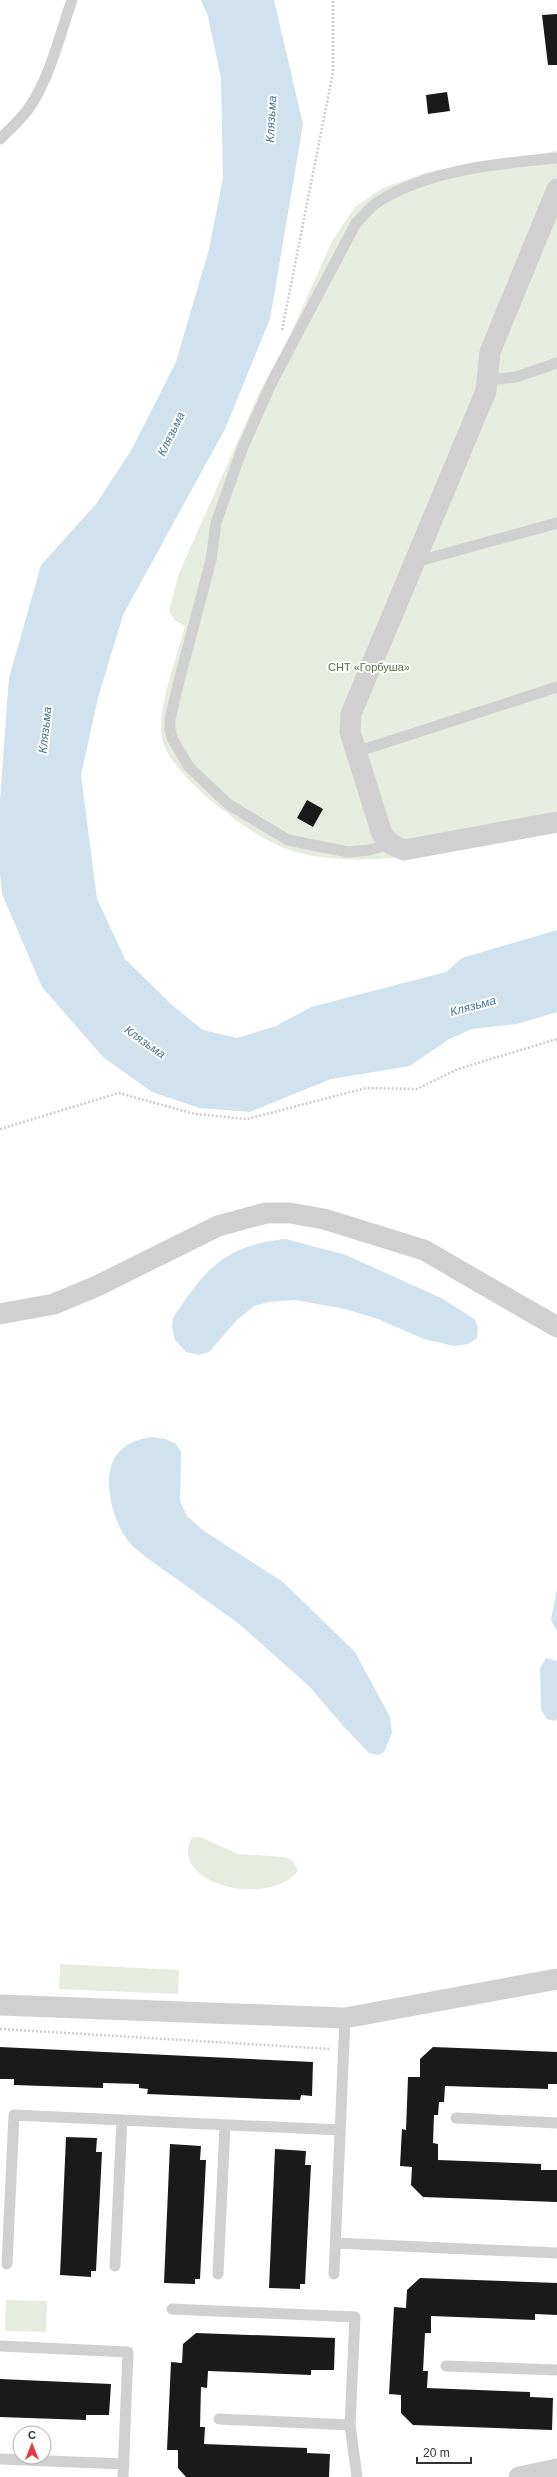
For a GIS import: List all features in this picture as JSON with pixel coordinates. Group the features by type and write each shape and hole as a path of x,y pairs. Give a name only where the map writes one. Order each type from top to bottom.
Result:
{"street":[{"path":"557,189 490,352 486,391 351,714 350,732 382,834 391,844 404,850 557,822"},
{"path":"0,1314 54,1304 97,1286 218,1226 266,1214 290,1214 324,1219 424,1250 557,1327"},
{"path":"0,2005 345,2018 557,1979"},
{"path":"519,2477 557,2469"}],"lane":[{"path":"0,139 19,121 32,105 45,77 72,0"},
{"path":"391,844 369,850 348,852 288,840 228,804 189,767 173,740 170,719 201,603 216,523 242,449 272,382 356,223 376,203 404,188 451,173 557,158"},
{"path":"488,380 516,376 557,363"},
{"path":"415,562 557,523"},
{"path":"356,752 557,687"},
{"path":"334,2274 345,2018"},
{"path":"8,2264 14,2115 340,2130"},
{"path":"456,2118 557,2123"},
{"path":"115,2266 122,2120"},
{"path":"218,2274 225,2125"},
{"path":"335,2243 557,2253"},
{"path":"172,2309 355,2317 350,2425 357,2477"},
{"path":"0,2346 128,2352 123,2477"},
{"path":"446,2366 557,2370"},
{"path":"219,2419 350,2425"},
{"path":"0,2459 124,2464"}],"path":[{"path":"281,336 334,72 333,0"},
{"path":"0,1129 119,1093 195,1114 247,1119 366,1088 417,1089 458,1069 557,1039"},
{"path":"0,2029 344,2050"}],"green space":[{"name":"СНТ «Горбуша»","path":"557,151 557,832 418,856 380,859 344,859 311,856 282,847 247,828 207,797 183,774 169,756 165,747 161,727 162,713 185,626 174,620 169,611 179,573 260,391 290,335 332,241 356,206 383,188 428,172"},
{"path":"200,1837 238,1854 285,1857 293,1861 298,1871 284,1882 265,1888 245,1889 224,1886 207,1878 194,1867 188,1854 192,1838"},
{"path":"60,1964 179,1970 178,1994 59,1989"},
{"path":"6,2300 47,2301 46,2332 5,2331"}],"water":[{"name":"Клязьма","path":"201,0 274,0 303,124 270,319 225,429 123,615 98,698 81,775 97,899 125,959 172,1005 203,1030 237,1038 276,1026 311,1007 446,972 462,958 557,930 557,1012 517,1024 472,1029 449,1039 410,1066 331,1079 250,1112 199,1108 152,1092 103,1057 42,987 2,894 0,874 0,800 9,678 41,565 96,504 132,449 176,362 209,249 223,178 221,78 208,16"},
{"path":"286,1239 346,1255 443,1299 474,1319 478,1327 477,1338 468,1344 454,1346 424,1339 378,1319 345,1309 295,1300 269,1302 254,1306 237,1320 209,1352 199,1355 186,1352 175,1340 172,1327 173,1318 196,1285 219,1262 232,1253 265,1242"},
{"path":"152,1437 166,1439 176,1444 181,1452 180,1501 187,1516 204,1531 283,1582 355,1652 390,1717 392,1733 384,1752 378,1755 369,1753 344,1727 310,1687 238,1623 143,1555 129,1542 117,1521 113,1508 109,1481 111,1468 115,1457 123,1448 137,1441"},
{"path":"557,1589 557,1631 551,1620"},
{"path":"546,1658 557,1661 557,1719 554,1721 547,1719 541,1710 540,1668"}],"building":[{"path":"557,14 557,65 548,65 542,15"},
{"path":"447,92 450,111 428,114 426,95"},
{"path":"307,800 323,809 313,827 297,818"},
{"path":"0,2047 313,2062 312,2096 301,2095 300,2100 147,2094 148,2089 139,2088 139,2084 103,2083 103,2088 14,2085 14,2079 0,2079"},
{"path":"433,2047 557,2052 557,2084 548,2084 548,2089 445,2086 444,2102 439,2102 438,2115 434,2115 433,2143 438,2144 438,2160 541,2164 541,2170 557,2170 557,2202 423,2197 411,2185 412,2167 400,2166 402,2129 406,2130 408,2077 420,2077 420,2059"},
{"path":"66,2137 97,2138 96,2152 102,2152 96,2271 91,2271 91,2277 60,2275"},
{"path":"170,2144 201,2146 200,2160 206,2160 200,2279 195,2279 195,2284 164,2283"},
{"path":"275,2149 306,2151 305,2165 311,2165 305,2284 300,2284 300,2289 269,2288"},
{"path":"420,2278 557,2283 557,2315 535,2314 535,2320 431,2316 431,2333 425,2333 423,2371 428,2371 427,2388 530,2392 530,2397 553,2398 552,2430 413,2425 401,2413 401,2395 389,2394 394,2307 406,2308 407,2290"},
{"path":"196,2333 335,2338 334,2370 311,2370 311,2375 208,2371 207,2388 201,2387 200,2427 205,2427 204,2444 307,2448 307,2453 330,2454 329,2477 186,2477 178,2468 178,2450 167,2450 171,2362 182,2363 183,2344"},
{"path":"0,2379 111,2384 109,2415 86,2415 86,2420 0,2417"}]}
